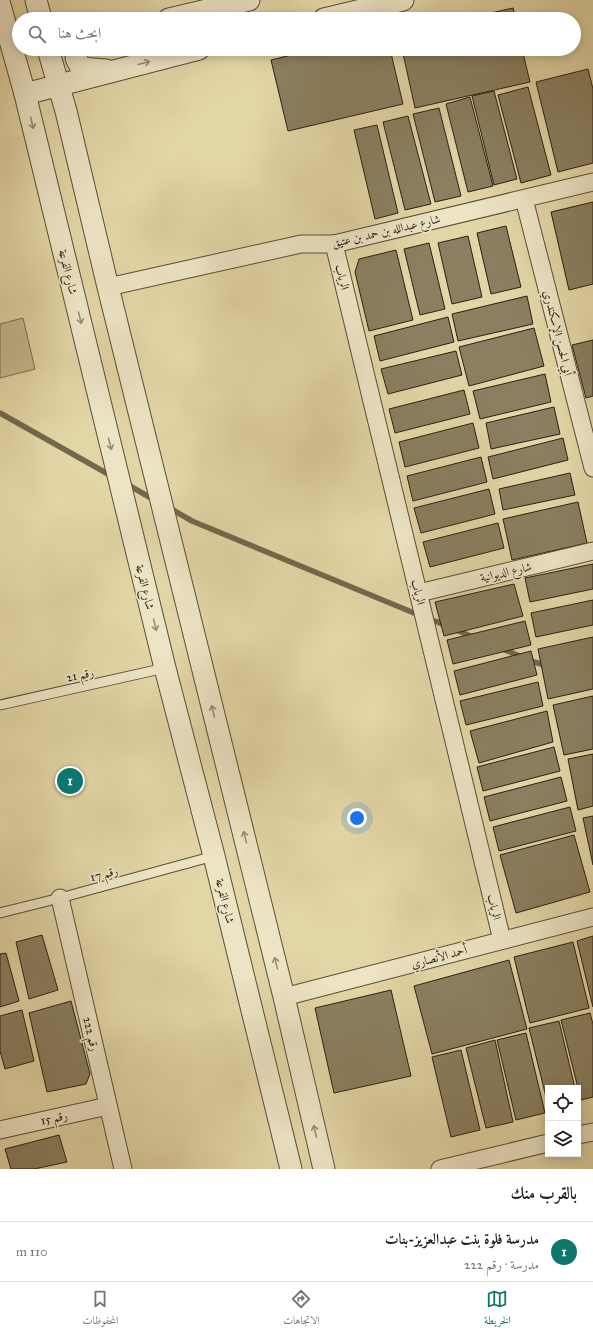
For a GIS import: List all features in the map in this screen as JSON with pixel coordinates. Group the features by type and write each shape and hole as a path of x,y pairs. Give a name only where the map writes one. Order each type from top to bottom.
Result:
{"street":[{"path":"36,0 39,12"},
{"path":"198,12 249,0"},
{"path":"353,12 403,0"},
{"name":"شارع الفرعة","path":"0,5 12,49"},
{"name":"شارع الفرعة","path":"14,56 25,94 291,1169"},
{"path":"15,60 28,56"},
{"path":"53,56 108,287 284,997 324,1169"},
{"path":"76,56 81,68 119,70"},
{"path":"25,94 172,56"},
{"name":"شارع عبدالله بن حمد بن عتيق","path":"108,287 300,244 334,244 593,182"},
{"name":"أبي الحسن الإسكندري","path":"524,199 593,468"},
{"name":"الرباب","path":"334,244 502,940"},
{"name":"شارع الديوانية","path":"419,593 593,551"},
{"name":"رقم 222","path":"60,898 123,1169"},
{"name":"أحمد الأنصاري","path":"284,997 502,940 593,918"},
{"name":"رقم 15","path":"0,1130 108,1106"},
{"path":"581,1134 593,1132"},
{"path":"440,1169 545,1144"}],"lane":[{"name":"رقم 21","path":"0,705 166,668"},
{"name":"رقم 17","path":"0,913 214,856"}],"shaded area":[{"path":"23,318 35,369 0,378 0,324"}],"building":[{"path":"513,8 514,12 495,12"},
{"path":"287,56 392,56 403,104 288,131 271,60"},
{"path":"404,56 524,56 530,82 415,108"},
{"path":"588,69 593,89 593,163 558,172 536,82"},
{"path":"528,87 551,175 521,183 498,95"},
{"path":"494,91 517,179 494,185 472,96"},
{"path":"470,97 493,186 468,192 446,104"},
{"path":"439,108 461,196 435,202 413,114"},
{"path":"408,116 431,204 405,210 383,122"},
{"path":"377,125 398,213 375,219 354,130"},
{"path":"593,202 593,284 569,290 551,212"},
{"path":"506,226 521,287 491,294 477,233"},
{"path":"468,236 482,297 452,304 438,243"},
{"path":"429,243 445,309 420,315 404,249"},
{"path":"396,250 413,320 369,331 355,272 359,259"},
{"path":"527,296 533,324 458,341 452,314"},
{"path":"448,317 454,342 380,361 374,336"},
{"path":"534,328 544,366 469,386 459,347"},
{"path":"593,340 593,396 586,398 572,345"},
{"path":"456,351 462,375 388,394 381,369"},
{"path":"545,374 551,402 480,419 473,391"},
{"path":"464,390 470,414 395,433 389,409"},
{"path":"554,407 560,434 491,449 486,423"},
{"path":"473,423 479,448 405,467 399,442"},
{"path":"563,438 568,460 493,479 488,457"},
{"path":"481,457 487,482 413,501 407,476"},
{"path":"570,473 575,495 503,510 499,489"},
{"path":"489,489 495,514 421,533 414,508"},
{"path":"578,502 587,543 512,560 503,519"},
{"path":"498,523 504,548 430,567 423,542"},
{"path":"593,564 593,589 530,602 525,578"},
{"path":"514,584 523,616 444,636 435,602"},
{"path":"593,600 593,625 536,637 531,613"},
{"path":"525,621 531,645 453,664 447,640"},
{"path":"593,637 593,689 548,699 538,649"},
{"path":"531,651 537,675 460,695 454,671"},
{"path":"538,682 543,706 466,725 460,701"},
{"path":"593,696 593,749 564,755 553,705"},
{"path":"547,711 553,742 479,763 470,731"},
{"path":"554,747 560,771 483,791 477,767"},
{"path":"593,754 593,806 578,810 568,759"},
{"path":"561,777 567,801 490,821 484,797"},
{"path":"570,807 576,831 499,851 493,827"},
{"path":"593,816 593,865 583,818"},
{"path":"574,835 590,892 516,913 500,855"},
{"path":"42,935 58,990 29,999 16,942"},
{"path":"593,936 593,1007 577,941"},
{"path":"573,942 589,1008 530,1023 514,957"},
{"path":"6,953 19,1001 0,1007 0,954"},
{"path":"509,960 527,1029 432,1054 414,986"},
{"path":"391,990 411,1076 334,1093 315,1008"},
{"path":"71,1001 90,1074 86,1084 47,1092 29,1013"},
{"path":"22,1010 34,1061 5,1069 0,1051 0,1016"},
{"path":"590,1013 593,1024 593,1097 581,1100 581,1085 577,1085 561,1020"},
{"path":"559,1021 574,1085 545,1085 545,1093 529,1028"},
{"path":"526,1033 545,1113 516,1120 497,1040"},
{"path":"495,1040 513,1122 486,1128 466,1048"},
{"path":"461,1050 480,1130 451,1137 432,1057"},
{"path":"59,1135 67,1162 34,1169 11,1169 5,1149"}],"waterway":[{"path":"0,413 108,474"},
{"path":"130,486 151,498"},
{"path":"173,510 192,521 414,613"},
{"path":"435,621 473,637"},
{"path":"500,648 548,666"}],"place":[{"name":"مدرسة فلوة بنت عبدالعزيز-بنات","path":"70,781"}]}
